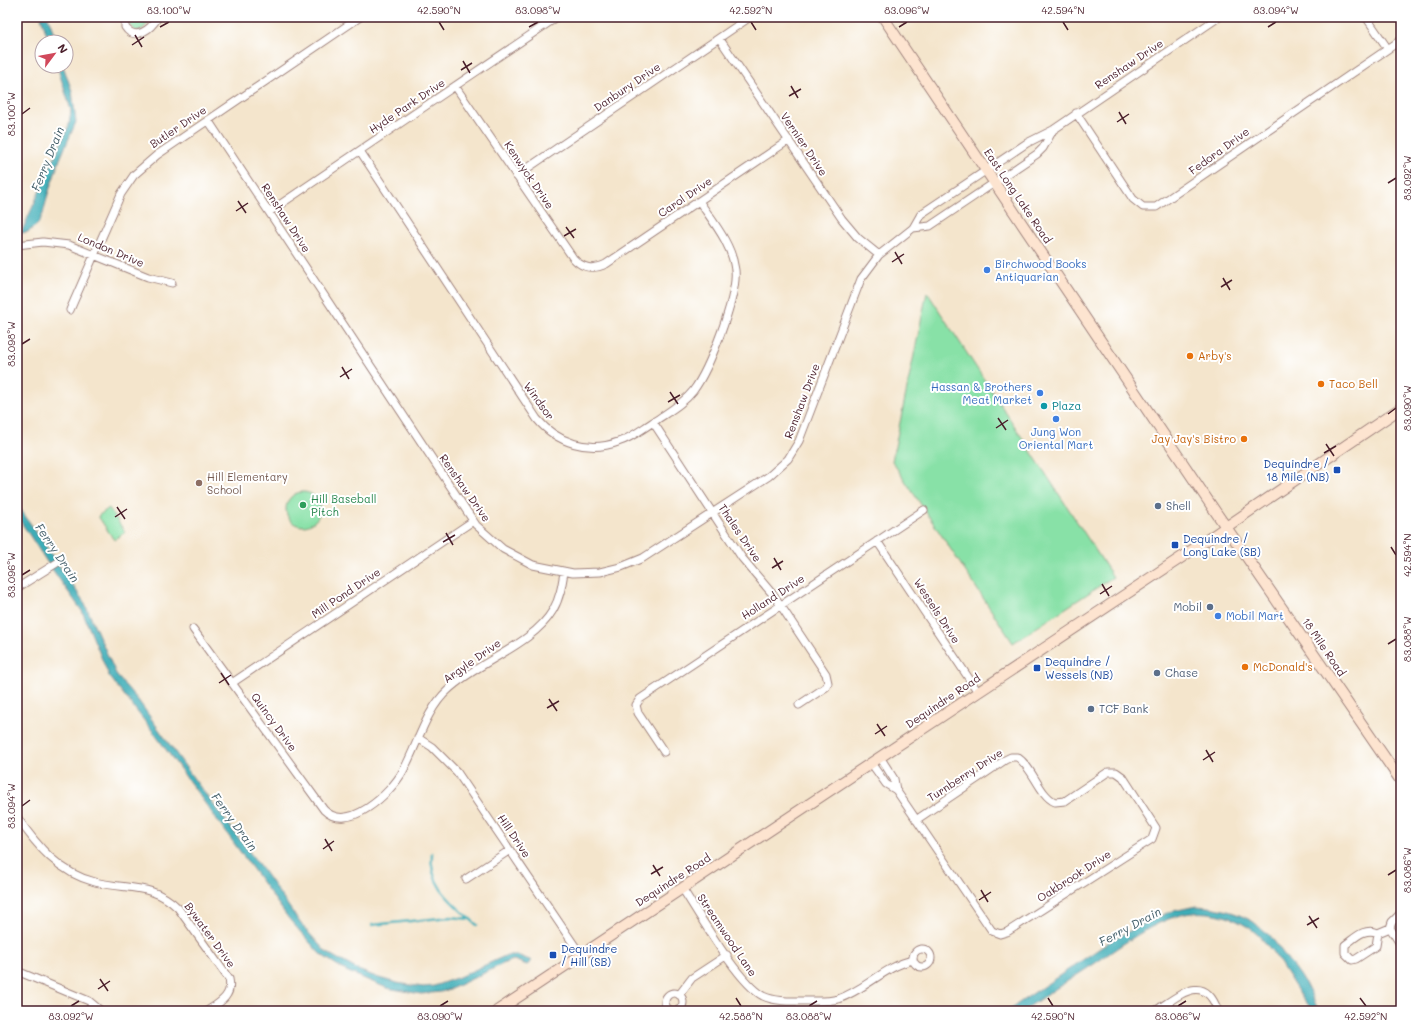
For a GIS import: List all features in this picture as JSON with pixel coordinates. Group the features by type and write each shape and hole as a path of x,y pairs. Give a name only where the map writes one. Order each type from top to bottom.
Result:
{"main road":[{"name":"East Long Lake Road","path":"883,17 1226,527"},
{"name":"Dequindre Road","path":"500,1010 1226,527 1401,408"},
{"name":"18 Mile Road","path":"1226,527 1401,781"}],"street":[{"path":"125,17 125,27 131,34 142,33 155,22 158,17"},
{"name":"Butler Drive","path":"70,310 121,194 134,175 157,155 360,17"},
{"name":"Hyde Park Drive","path":"269,212 557,17"},
{"name":"Danbury Drive","path":"516,176 750,17"},
{"name":"Renshaw Drive","path":"208,120 472,521 489,539 511,555 543,568 564,572 600,572 631,564 655,552 775,471 788,459 795,448 855,291 865,272 879,256 914,228 921,214 1038,136 1053,130 1219,17"},
{"path":"1366,17 1388,49"},
{"name":"Vernier Drive","path":"719,38 842,219 858,238 879,256"},
{"name":"Fedora Drive","path":"1076,113 1133,199 1143,207 1156,207 1401,40"},
{"name":"Kenwyck Drive","path":"455,86 573,258 577,263 591,269"},
{"name":"Renshaw Drive","path":"914,228 930,226 1037,154 1043,148 1053,130"},
{"name":"Carol Drive","path":"591,269 606,264 789,140"},
{"name":"Windsor","path":"360,151 531,411 546,430 570,443 594,447 618,442 681,403 692,392 706,370 734,293 735,278 732,256 721,234 698,201"},
{"name":"London Drive","path":"17,245 43,242 59,243 77,247 148,278 172,283"},
{"name":"Thales Drive","path":"652,422 742,558 780,605 828,678 826,687 799,705"},
{"name":"Holland Drive","path":"664,752 638,713 636,705 643,696 924,510"},
{"name":"Mill Pond Drive","path":"232,683 472,521"},
{"name":"Wessels Drive","path":"877,541 978,692"},
{"path":"17,588 59,561"},
{"name":"Argyle Drive","path":"343,819 352,817 362,811 381,797 394,784 403,771 435,705 448,689 525,638 544,622 556,603 564,572"},
{"name":"Quincy Drive","path":"193,629 324,810 331,816 343,819"},
{"name":"Hill Drive","path":"418,738 432,747 458,772 581,955"},
{"path":"880,757 894,779 896,790 916,820"},
{"name":"Turnberry Drive","path":"916,820 1005,760 1011,757 1017,757 1025,764 1048,797 1055,802 1065,801 1108,772 1116,772 1123,777 1155,824 1156,831"},
{"path":"871,763 886,784 896,790"},
{"name":"Bywater Drive","path":"17,817 41,849 56,863 74,874 106,884 154,891 171,901 178,908 229,979 230,987 228,994 207,1011"},
{"name":"Oakbrook Drive","path":"916,820 992,931 1000,934 1007,932 1152,839 1156,831"},
{"path":"466,879 510,850"},
{"name":"Streamwood Lane","path":"682,888 743,980 757,992 773,999 822,1002 838,999 851,993 891,967 913,960"},
{"path":"1378,933 1376,946 1356,960 1352,960 1348,957 1345,945 1367,930 1378,933 1390,928 1392,922 1401,913"},
{"path":"1390,928 1401,945"},
{"path":"679,995 692,978 727,955"},
{"path":"17,970 89,1001 101,1011"},
{"path":"1155,1011 1185,992 1199,988 1205,990 1211,996 1218,1011"}],"green space":[{"path":"129,17 142,17 149,22 143,29 136,31 129,25"},
{"path":"927,292 1113,577 1013,643 892,461"},
{"name":"Hill Baseball Pitch","path":"303,492 315,497 320,509 315,521 303,526 291,521 286,509 291,497"},
{"path":"109,508 125,532 114,540 98,516"}],"water":[{"path":"41,17 48,17 54,34 46,34"},
{"name":"Ferry Drain","path":"60,74 66,74 72,91 76,122 60,159 43,214 38,224 28,232 21,233 69,125 71,110"},
{"name":"Ferry Drain","path":"17,504 84,602 117,676 138,700 301,924 326,952 358,970 379,978 397,983 423,987 434,986 459,977 507,955 517,955 532,961 527,965 514,960 509,961 453,988 441,992 421,994 387,988 346,971 320,954 289,919 154,733 109,676 82,611 47,562 17,516"},
{"name":"Ferry Drain","path":"1196,906 1211,907 1232,912 1254,922 1269,934 1305,983 1319,1011 1314,1011 1306,1002 1273,953 1258,935 1242,923 1232,919 1212,914 1191,913 1169,919 1146,930 1023,1011 1007,1011 1115,938 1169,912"}],"waterway":[{"path":"432,853 434,876 438,885 444,894 477,925"},
{"path":"372,925 450,917 470,919"}],"place":[{"name":"Birchwood Books Antiquarian","path":"987,270"},
{"name":"Arby's","path":"1190,356"},
{"name":"Taco Bell","path":"1321,384"},
{"name":"Hassan & Brothers Meat Market","path":"1040,393"},
{"name":"Plaza","path":"1044,406"},
{"name":"Jung Won Oriental Mart","path":"1056,419"},
{"name":"Jay Jay's Bistro","path":"1244,439"},
{"name":"Dequindre / 18 Mile (NB)","path":"1337,470"},
{"name":"Hill Elementary School","path":"199,483"},
{"name":"Hill Baseball Pitch","path":"303,505"},
{"name":"Shell","path":"1158,506"},
{"name":"Dequindre / Long Lake (SB)","path":"1175,545"},
{"name":"Mobil","path":"1210,607"},
{"name":"Mobil Mart","path":"1218,616"},
{"name":"McDonald's","path":"1245,667"},
{"name":"Dequindre / Wessels (NB)","path":"1037,668"},
{"name":"Chase","path":"1157,673"},
{"name":"TCF Bank","path":"1091,709"},
{"name":"Dequindre / Hill (SB)","path":"553,955"}]}
